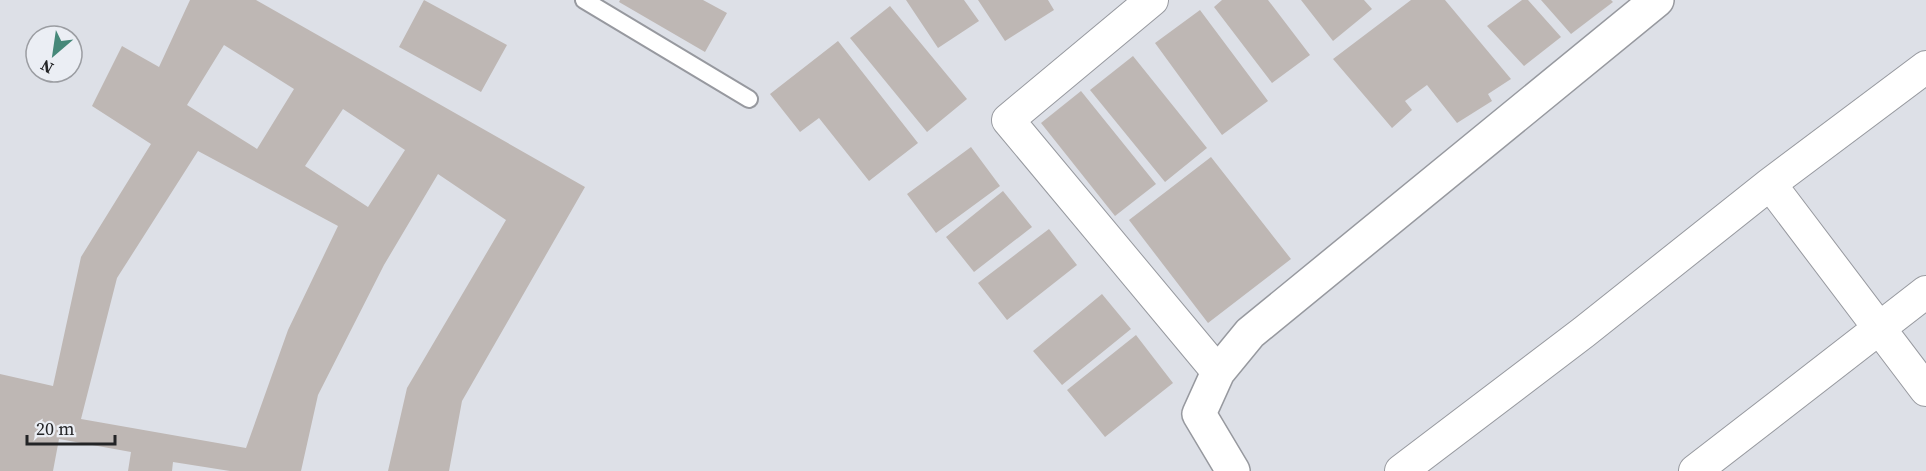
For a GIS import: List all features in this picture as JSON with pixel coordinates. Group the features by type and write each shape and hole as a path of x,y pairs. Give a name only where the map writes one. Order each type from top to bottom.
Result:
{"street":[{"path":"1233,471 1199,414 1218,372 1250,333 1657,0"},
{"path":"1133,6 1008,120 1218,372"},
{"path":"1401,471 1584,332 1770,184 1926,67"},
{"path":"1770,184 1926,390"},
{"path":"1695,471 1926,292"}],"lane":[{"path":"584,0 750,99"}],"building":[{"path":"190,0 256,0 585,187 462,401 449,471 388,471 407,388 506,220 438,174 384,265 318,395 301,471 230,471 173,462 172,471 128,471 131,452 59,439 53,471 0,471 0,374 53,386 81,257 151,144 92,106 122,46 159,67","holes":["224,45 294,89 257,149 187,105","343,109 405,150 368,207 305,166","198,151 338,226 288,330 246,448 81,419 117,278"]},
{"path":"424,0 507,45 481,92 399,47"},
{"path":"620,0 703,0 727,13 705,52 619,2"},
{"path":"906,0 964,0 979,21 938,48"},
{"path":"978,0 1048,0 1054,10 1005,41"},
{"path":"1222,0 1268,0 1310,55 1272,83 1214,7"},
{"path":"1301,0 1364,0 1372,9 1333,41"},
{"path":"1411,0 1445,0 1511,79 1488,94 1492,101 1457,123 1427,85 1405,101 1412,110 1392,128 1333,59"},
{"path":"1522,0 1528,0 1561,37 1524,66 1487,26"},
{"path":"1541,0 1611,0 1613,2 1571,34"},
{"path":"890,6 967,99 927,132 850,38"},
{"path":"1200,10 1268,101 1222,135 1155,43"},
{"path":"838,41 918,143 869,181 819,118 800,132 770,94"},
{"path":"1133,56 1207,148 1165,182 1090,90"},
{"path":"1081,91 1156,184 1115,216 1041,123"},
{"path":"971,147 1000,186 936,233 907,194"},
{"path":"1211,157 1291,259 1208,323 1129,220"},
{"path":"1003,191 1032,227 974,272 946,237"},
{"path":"1049,229 1077,265 1007,320 978,283"},
{"path":"1102,294 1131,329 1062,385 1033,351"},
{"path":"1136,335 1173,383 1105,437 1067,390"}]}
